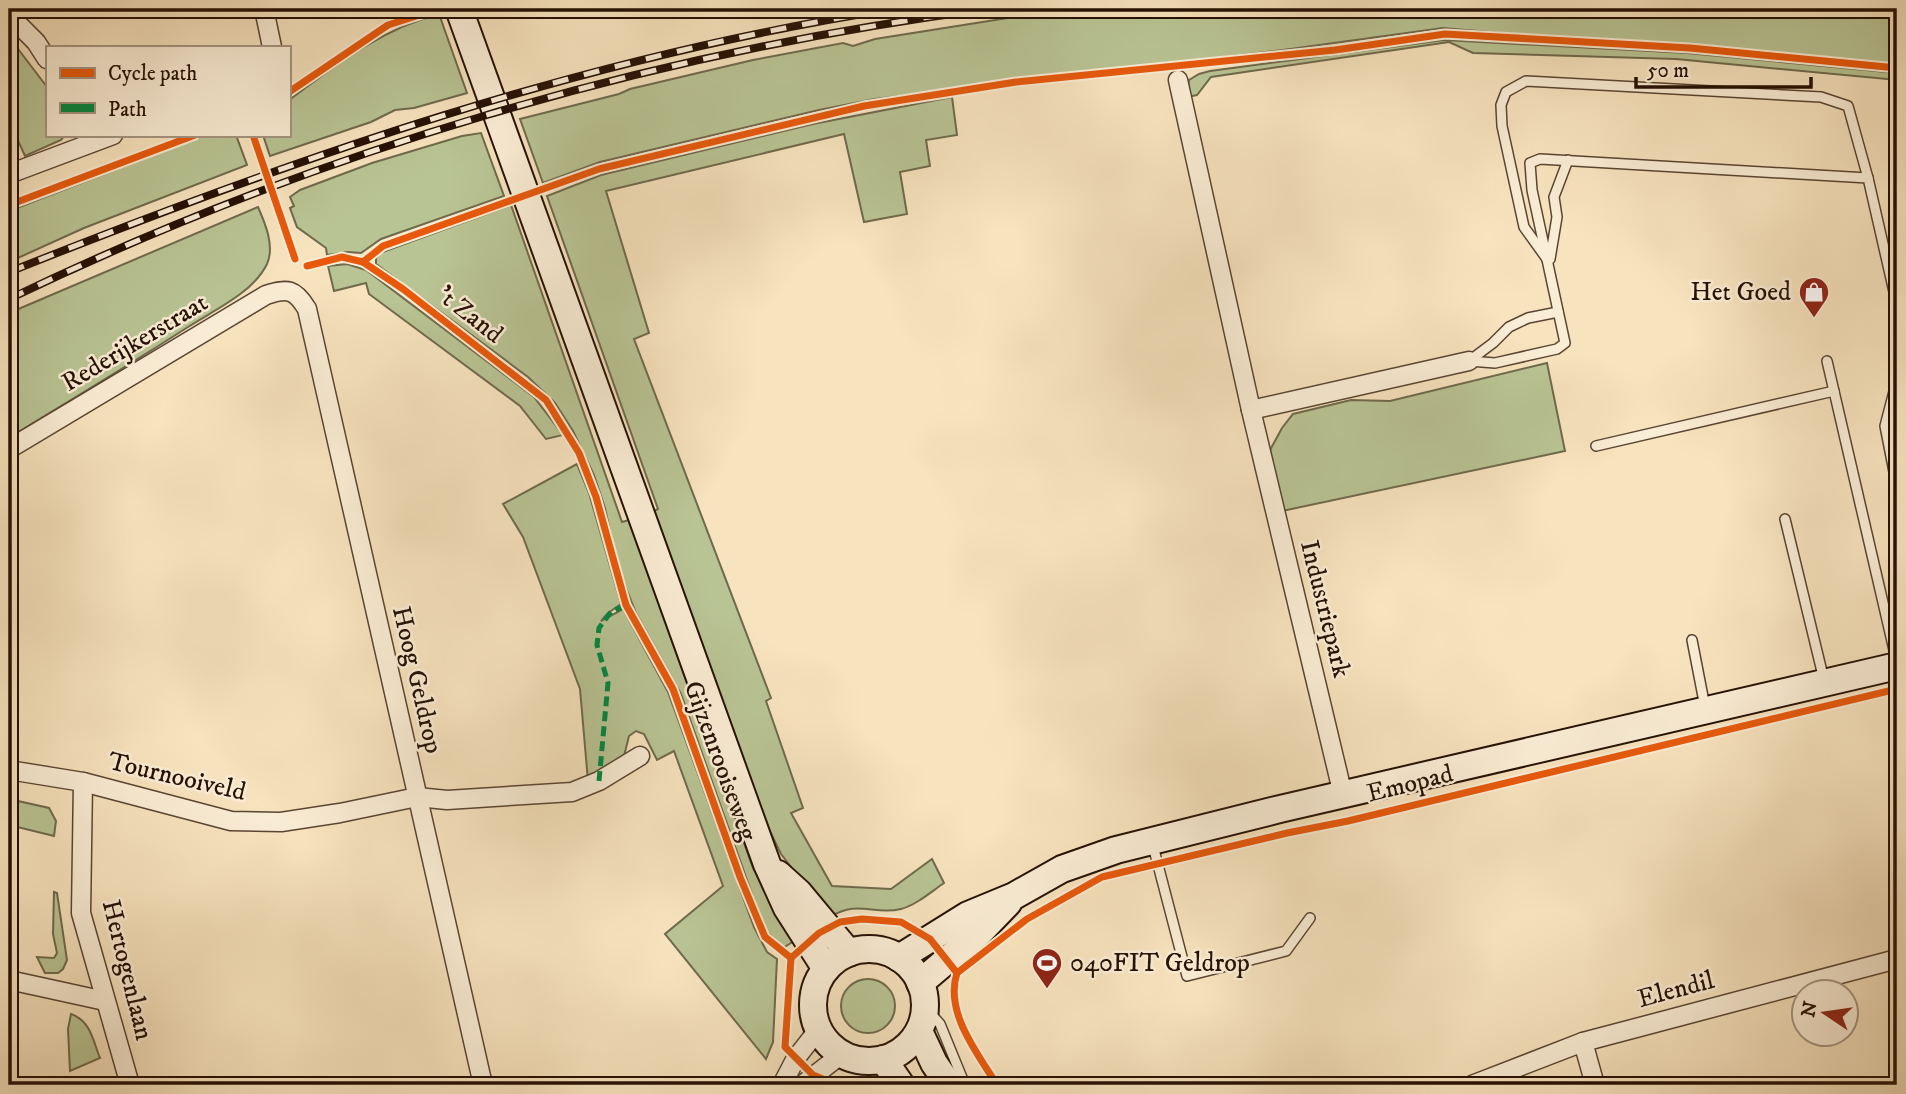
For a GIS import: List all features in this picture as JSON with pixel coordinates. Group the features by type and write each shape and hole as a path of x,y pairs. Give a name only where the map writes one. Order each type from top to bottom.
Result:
{"main road":[{"name":"Gijzenrooiseweg","path":"458,9 767,864 787,908 826,969"},
{"name":"Emopad","path":"898,958 968,915 1013,896 1062,869 1116,850 1897,665"},
{"name":"Gijzenrooiseweg","path":"767,864 799,893 849,953"},
{"name":"Emopad","path":"921,1007 980,932 1013,896"},
{"path":"921,1007 903,1049 883,1059 867,1061 842,1054 830,1046 818,1030 813,1005 817,986 826,969 849,953 869,949 898,958 911,968 921,1007 934,1063 949,1085"},
{"path":"883,1059 901,1085"}],"street":[{"path":"264,9 272,46"},
{"path":"9,15 36,42 46,57"},
{"name":"Industriepark","path":"1178,80 1251,410 1343,795"},
{"path":"9,174 104,136"},
{"name":"Rederijkerstraat","path":"9,449 266,295 277,291 291,291"},
{"name":"Hoog Geldrop","path":"291,291 299,296 307,309 483,1085"},
{"path":"1251,410 1469,362"},
{"path":"416,797 447,800 572,792 599,781 640,756"},
{"name":"Tournooiveld","path":"9,770 83,782 231,821 281,822 416,797"},
{"name":"Hertogenlaan","path":"83,782 81,913 130,1085"},
{"name":"Elendil","path":"1472,1085 1583,1042 1897,959"},
{"path":"9,980 105,1001"},
{"path":"782,1085 796,1058 818,1030"},
{"path":"1583,1042 1595,1085"},
{"path":"802,1085 842,1054"}],"lane":[{"path":"1549,264 1524,227 1502,125 1501,105 1506,92 1526,82 1821,97 1848,106 1868,178 1897,304"},
{"path":"1469,362 1495,363 1557,349 1565,343 1532,191 1530,163 1540,159 1568,160 1868,178"},
{"path":"1549,264 1557,217 1554,197 1568,160"},
{"path":"1469,362 1509,327 1528,318 1558,312"},
{"path":"1827,361 1897,665"},
{"path":"1897,380 1885,426 1897,487"},
{"path":"1596,446 1834,391"},
{"path":"1785,519 1825,683"},
{"path":"1692,640 1706,710"},
{"path":"1152,841 1187,976 1286,951 1310,918"},
{"path":"921,1007 940,1024 965,1085"}],"green space":[{"path":"1092,9 1834,9 1873,12 1883,16 1897,15 1897,67 1443,28 875,99 600,162 543,183 520,119 753,60 843,43 853,46 875,39 1014,17 1060,15"},
{"path":"439,14 467,93 414,108 395,110 371,122 270,156 263,136 290,136 290,99 342,61 378,39"},
{"path":"9,37 46,86 46,136 64,136 61,140 25,156 9,121"},
{"path":"1444,40 1687,53 1897,73 1897,80 1676,59 1473,53 1449,42 1211,77 1197,95 1187,97 1189,80 1210,71"},
{"path":"952,97 957,135 926,140 930,166 900,172 907,214 864,222 844,134 606,191 649,333 634,339 771,698 766,701 803,808 791,813 832,886 891,889 932,859 944,883 901,909 849,909 830,917 781,854 765,821 654,511 658,509 547,196 601,175 813,124"},
{"path":"481,133 504,196 381,239 361,253 327,255 326,248 297,227 290,208 294,206 290,197 300,190 372,163 462,136"},
{"path":"202,136 236,136 247,165 84,228 9,262 9,211"},
{"path":"511,205 622,522 629,520 753,868 794,941 783,948 767,932 758,911 681,694 636,613 616,559 605,508 594,475 573,431 555,403 528,377 376,264 380,253"},
{"path":"258,207 268,235 270,250 267,264 252,284 221,307 9,438 9,313"},
{"path":"347,264 366,270 534,397 563,435 546,439 520,406 369,294 366,283 334,291 328,266"},
{"path":"1547,363 1565,451 1282,511 1269,452 1293,414 1351,400 1390,401"},
{"path":"577,464 589,493 621,604 601,621 623,609 668,692 754,927 767,952 777,959 773,1042 766,1059 665,934 723,886 674,751 657,760 644,734 636,731 629,736 623,760 588,781 580,689 523,537 503,504"},
{"path":"9,799 49,808 56,821 54,836 9,825"},
{"path":"54,892 57,893 67,960 58,973 45,973 37,957 54,958 57,953 53,934"},
{"path":"868,979 887,987 895,1006 887,1025 868,1033 849,1025 841,1006 849,987"},
{"path":"71,1014 83,1021 87,1027 100,1058 70,1071 68,1029"}],"railway":[{"path":"9,272 225,189 444,115 665,54 778,29 893,9"},
{"path":"9,299 125,246 244,197 487,115 611,81 736,52 861,28 988,9"}],"marked path":[{"path":"599,781 608,683 597,645 599,628 611,612 626,605"}],"cycle path":[{"path":"290,91 388,25 438,9"},
{"path":"363,262 383,246 599,169 864,106 1016,82 1335,50 1445,34 1690,48 1897,68"},
{"path":"9,205 192,136"},
{"path":"253,136 295,259"},
{"name":"'t Zand","path":"307,266 342,257 363,262 403,289 546,400 579,453 596,497 626,605 673,689 740,877 765,937 791,958"},
{"path":"997,1085 959,1017 954,988 957,973 1027,919 1102,877 1348,821 1897,689"},
{"path":"837,1085 813,1075 785,1047 791,958 819,933 840,922 862,919 901,922 930,939 957,973"}],"place":[{"name":"Het Goed","path":"1814,319"},
{"name":"040FIT Geldrop","path":"1047,990"}]}
